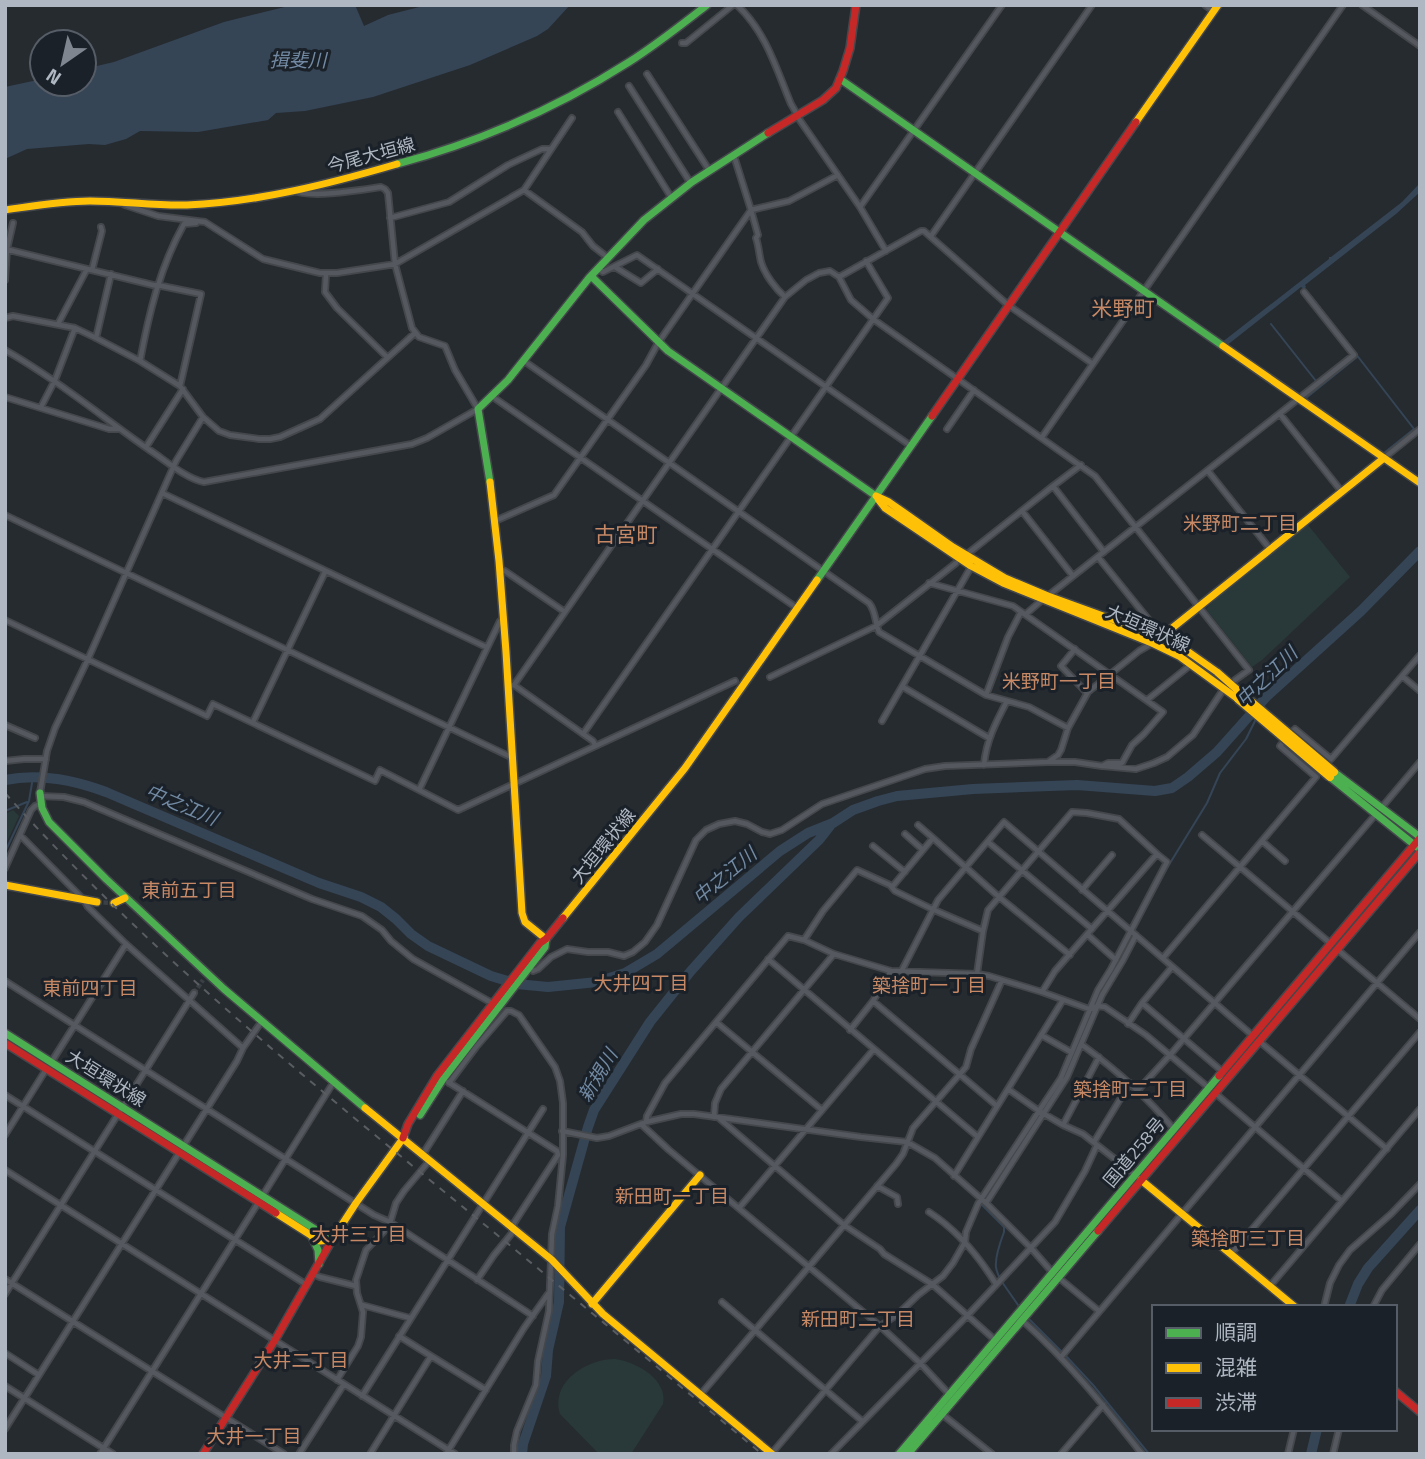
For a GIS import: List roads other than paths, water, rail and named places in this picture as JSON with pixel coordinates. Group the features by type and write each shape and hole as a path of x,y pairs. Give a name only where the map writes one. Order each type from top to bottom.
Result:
{"main road":[{"name":"今尾大垣線","path":"5,210 64,202 199,204 322,184 436,153 491,134 594,83 669,36 707,5"},
{"path":"547,939 525,922 522,913 511,685 488,460 478,409 511,378 607,258 657,209 690,183 834,90 840,79 856,17 856,5"},
{"path":"591,276 658,344 876,496 1215,8"},
{"path":"840,79 1420,484"},
{"path":"1159,634 1198,607 1384,458"},
{"name":"大垣環状線","path":"403,1138 408,1124 437,1076 525,970 540,943 547,939 685,768 876,496 889,502 971,566 1003,583 1159,634 1183,649 1217,672 1240,696 1332,775 1419,844"},
{"name":"大垣環状線","path":"961,557 1045,598 1179,656 1240,696"},
{"path":"40,798 43,813 49,822 205,977 513,1228 554,1263 592,1304 772,1453"},
{"name":"国道258号","path":"908,1454 942,1414 952,1396 995,1340 1055,1275 1419,844"},
{"path":"5,885 97,902"},
{"path":"114,903 125,898"},
{"name":"大垣環状線","path":"332,1240 446,1081 496,1002"},
{"name":"大垣環状線","path":"5,1033 49,1065 181,1150 332,1240"},
{"name":"国道258号","path":"1138,1177 1174,1129 1212,1091 1223,1072 1256,1038"},
{"name":"大垣環状線","path":"5,1043 49,1065"},
{"path":"592,1304 700,1175"},
{"path":"1138,1177 1293,1305"},
{"name":"大垣環状線","path":"261,1199 312,1237 320,1241 332,1240"},
{"path":"312,1237 318,1250 319,1264"},
{"path":"203,1454 275,1340 332,1240"},
{"name":"国道258号","path":"899,1454 1022,1320 1055,1275"},
{"path":"1397,1393 1420,1412"}],"street":[{"path":"682,43 686,43 735,5 755,26 766,43 799,119 860,207 886,251"},
{"path":"860,207 1002,5"},
{"path":"931,236 1092,5"},
{"path":"1205,5 1215,8"},
{"path":"1042,437 1343,5"},
{"path":"1362,5 1420,46"},
{"path":"647,74 709,171"},
{"path":"629,86 690,183"},
{"path":"618,112 671,197"},
{"path":"121,202 158,216 205,222 263,259 326,274 395,264 524,190 572,118"},
{"path":"390,218 449,202 508,165 542,149 551,149"},
{"path":"734,156 758,235 756,238 763,265 775,288 785,298"},
{"path":"494,521 554,495 751,211 789,201 838,175"},
{"path":"5,349 55,380 174,466 197,481 204,482 411,444 478,409 454,370 445,346 415,333 395,264 385,189 381,187 310,194 292,190"},
{"path":"524,190 582,232 607,258"},
{"path":"139,361 157,286 170,251 184,224 205,222"},
{"path":"5,280 6,249 13,223"},
{"path":"58,324 89,269 101,227"},
{"path":"839,277 924,231 1008,305 1093,364"},
{"path":"6,249 201,294 181,387 146,447"},
{"path":"598,269 603,272 637,255 911,446"},
{"path":"583,734 888,298 866,261"},
{"path":"614,266 642,283 658,269"},
{"path":"595,745 511,685 785,298 806,280 830,271 839,277 852,300 873,319 1095,476 1250,670 1236,680"},
{"path":"96,338 111,274"},
{"path":"326,274 325,292 337,308 387,357"},
{"path":"986,695 1009,637 1024,613 1354,355 1304,292"},
{"path":"5,318 13,316 75,328 139,361 181,387 203,417 219,431 230,435 270,439 320,419 415,333"},
{"path":"41,407 55,380 75,328"},
{"path":"524,361 869,603 879,632 986,695 1029,707 1068,728"},
{"path":"947,429 974,390"},
{"path":"5,397 109,429 120,429"},
{"path":"493,397 797,609"},
{"path":"1280,414 1342,492"},
{"path":"5,868 31,810 40,798 47,751 55,728 174,466 203,417"},
{"path":"1384,458 1420,429"},
{"path":"769,677 876,624 1081,465"},
{"path":"1208,471 1270,549"},
{"path":"1053,486 1104,552"},
{"path":"162,494 486,647"},
{"path":"1022,511 1073,576"},
{"path":"5,515 514,758"},
{"path":"1048,762 1058,755 1068,728 1087,693 1152,643 1159,634 1098,557"},
{"path":"882,721 971,566"},
{"path":"499,569 565,612"},
{"path":"253,722 325,571"},
{"path":"929,583 1013,606 1163,712 1132,744 1124,762 1102,766"},
{"path":"419,789 486,647 503,619"},
{"path":"5,620 207,716 213,704 375,781 380,771 458,810 735,681"},
{"path":"1075,649 1061,666 1087,693"},
{"path":"1163,958 1316,777 1280,746 1295,729 1331,759 1420,655"},
{"path":"1147,700 1188,667"},
{"path":"1402,676 1420,691"},
{"path":"903,687 989,738"},
{"path":"525,970 538,969 551,957 567,949 624,956 633,952 645,942 657,925 696,840 706,830 719,824 735,821 770,834 793,824 821,804 914,772 945,766 1075,762 1136,769 1167,757 1193,735 1221,692"},
{"path":"984,765 989,738 1007,701"},
{"path":"5,724 34,738"},
{"path":"5,761 45,761"},
{"path":"1138,1090 1420,762"},
{"path":"40,798 64,797 84,802 312,899 362,916 382,930 413,959 496,1002"},
{"path":"977,974 988,909 1072,812 1119,819 1167,862 1123,960 1102,995 1081,1044 1074,1053"},
{"path":"901,972 938,900 1004,822 1387,1149"},
{"path":"918,825 1070,955"},
{"path":"905,834 923,850"},
{"path":"20,835 126,944 243,1048"},
{"path":"1202,835 1420,1019"},
{"path":"892,887 933,838"},
{"path":"1262,841 1285,860"},
{"path":"988,842 1092,929"},
{"path":"873,846 905,873"},
{"path":"1042,992 1055,971 1157,854"},
{"path":"1082,890 1112,855"},
{"path":"804,940 823,911 857,870 932,909 983,931"},
{"path":"1060,1356 1420,932"},
{"path":"772,1453 880,1326 897,1315 948,1270 965,1242 970,1220 1068,1077 1089,1009 1133,933"},
{"path":"1088,935 1116,960"},
{"path":"644,1123 665,1083 788,936 804,940 834,954 891,971 977,974 1042,992 1089,1009 1105,1007 1146,1035 1342,1201"},
{"path":"5,1135 126,944"},
{"path":"834,954 721,1089 715,1103 717,1117 844,1225 932,1284 995,1340"},
{"path":"768,959 978,1137"},
{"path":"1128,1024 1172,967"},
{"path":"850,1030 873,1001 891,971"},
{"path":"701,1395 896,1164 913,1128 965,1068 1002,980"},
{"path":"5,981 533,1316"},
{"path":"5,1294 194,993"},
{"path":"954,1176 1063,999"},
{"path":"873,1001 998,1106"},
{"path":"1142,1003 1223,1072"},
{"path":"514,1454 517,1431 536,1385 538,1361 549,1311 554,1263 552,1234 558,1206 561,1155 563,1103 555,1067 519,1015 507,1011 446,1081 561,1155"},
{"path":"5,1429 262,1021"},
{"path":"716,1022 822,1111"},
{"path":"1231,1254 1420,1032"},
{"path":"1041,1035 1074,1053"},
{"path":"1081,1044 1138,1090 1174,1129"},
{"path":"739,1208 874,1049"},
{"path":"1063,1125 1099,1057"},
{"path":"100,1454 332,1083"},
{"path":"831,1454 1055,1222 1085,1171 1095,1143 1130,1083"},
{"path":"1008,1089 1041,1113 1076,1130 1138,1177"},
{"path":"337,1380 358,1346 361,1336 363,1312 356,1286 357,1273 366,1250 384,1233 396,1203 426,1157 463,1091"},
{"path":"5,1095 307,1285"},
{"path":"362,1395 543,1109"},
{"path":"1270,1286 1420,1110"},
{"path":"562,1131 594,1138 681,1114 694,1114 907,1142 935,1158 984,1201 1055,1275 1099,1311"},
{"path":"644,1123 700,1175 880,1326 952,1396"},
{"path":"477,1280 512,1233 561,1155"},
{"path":"5,1170 394,1415 447,1452 455,1454"},
{"path":"1324,1305 1330,1283 1350,1250 1420,1184"},
{"path":"877,1186 897,1197 898,1204"},
{"path":"929,1212 953,1229 996,1283"},
{"path":"1374,1305 1391,1277 1420,1244"},
{"path":"313,1274 356,1286"},
{"path":"5,1279 284,1454"},
{"path":"447,1452 549,1293"},
{"path":"722,1302 862,1421"},
{"path":"362,1305 410,1318"},
{"path":"1022,1320 1060,1356 1139,1452"},
{"path":"399,1336 486,1390"},
{"path":"5,1353 39,1375"},
{"path":"370,1454 431,1356"},
{"path":"299,1454 344,1384"},
{"path":"5,1386 113,1454"},
{"path":"1061,1454 1103,1405"},
{"path":"942,1414 992,1454"},
{"path":"1288,1454 1294,1431"},
{"path":"1333,1454 1339,1431"}],"water":[{"name":"揖斐川","path":"293,5 355,5 364,26 388,15 427,5 570,5 548,29 537,36 470,65 373,97 305,111 276,113 268,120 198,132 140,131 126,139 105,145 27,149 5,159 5,87 28,82 28,98 98,98 98,66 224,22"},
{"path":"1420,183 1420,192 1396,214 1305,285 1304,289 1301,287 1226,346 1221,343 1402,202"}],"waterway":[{"path":"1311,296 1414,429 1384,453"},
{"path":"1271,324 1316,381"},
{"path":"1306,398 1357,357"},
{"name":"中之江川","path":"5,780 31,777 56,779 106,792 319,883 361,897 381,907 428,946 491,976 517,984 548,987 597,982 625,973 657,954 780,851 853,810 878,801 897,796 973,789 1077,785 1155,791 1172,788 1217,752 1267,696 1361,611 1420,551"},
{"name":"中之江川","path":"1262,706 1267,696"},
{"path":"1134,930 1167,868 1207,803 1220,773 1246,739 1257,717"},
{"path":"5,852 29,801 33,777"},
{"path":"5,811 27,802"},
{"name":"新規川","path":"522,1454 546,1376 548,1350 559,1302 560,1227 594,1110 650,1022 690,972 739,917 819,840 830,826"},
{"path":"1097,999 1132,935"},
{"path":"1076,1047 1085,1030"},
{"path":"1061,1082 1073,1056"},
{"path":"1018,1305 997,1271 997,1256 1004,1227 982,1205 1045,1108"},
{"path":"1350,1305 1368,1268 1420,1210"},
{"path":"1030,1320 1062,1352"},
{"path":"1066,1356 1149,1454"},
{"path":"1311,1454 1317,1431"}],"tunnel":[{"path":"97,902 114,903"},
{"path":"194,993 203,980"}],"railway":[{"path":"5,793 105,897 210,995 762,1454"}],"district":[{"name":"米野町","path":"1123,308"},
{"name":"米野町二丁目","path":"1240,522"},
{"name":"古宮町","path":"626,534"},
{"name":"米野町一丁目","path":"1059,680"},
{"name":"東前五丁目","path":"189,889"},
{"name":"大井四丁目","path":"641,982"},
{"name":"築捨町一丁目","path":"929,984"},
{"name":"東前四丁目","path":"90,987"},
{"name":"築捨町二丁目","path":"1130,1088"},
{"name":"新田町一丁目","path":"672,1195"},
{"name":"大井三丁目","path":"359,1233"},
{"name":"築捨町三丁目","path":"1248,1237"},
{"name":"新田町二丁目","path":"858,1318"},
{"name":"大井二丁目","path":"301,1359"},
{"name":"大井一丁目","path":"254,1435"}]}
